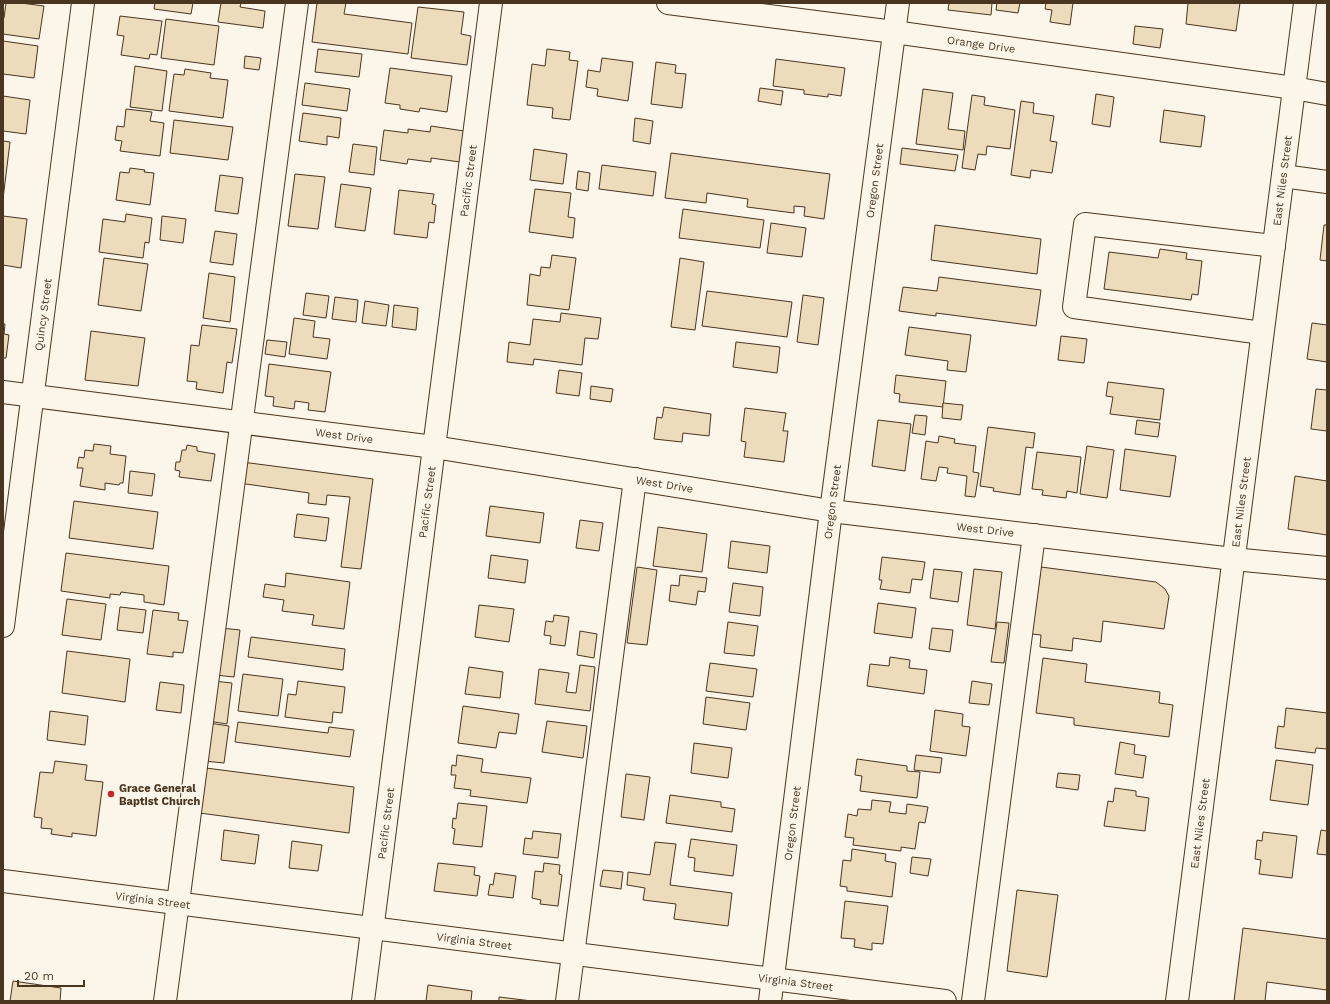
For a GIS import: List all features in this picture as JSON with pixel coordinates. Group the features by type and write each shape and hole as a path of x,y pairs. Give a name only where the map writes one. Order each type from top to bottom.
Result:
{"street":[{"name":"Quincy Street","path":"3,626 83,3"},
{"path":"165,1001 297,3"},
{"name":"Pacific Street","path":"363,1001 491,3"},
{"name":"Orange Drive","path":"668,3 894,32 1294,88 1327,94"},
{"name":"Oregon Street","path":"770,1001 831,511 898,3"},
{"name":"East Niles Street","path":"1177,1001 1305,3"},
{"path":"1282,176 1327,182"},
{"path":"1262,333 1074,307 1085,224 1274,246"},
{"name":"West Drive","path":"3,392 434,447 831,511 1233,559 1327,568"},
{"path":"567,1001 636,479"},
{"path":"973,1001 1034,535"},
{"name":"Virginia Street","path":"3,881 945,1001"}],"building":[{"path":"6,3 44,6 39,39 3,34 3,18"},
{"path":"155,3 193,3 191,14 154,9"},
{"path":"221,3 241,3 240,7 265,11 263,28 218,22"},
{"path":"317,3 346,3 344,14 412,23 408,54 312,42"},
{"path":"949,3 992,3 991,15 948,10"},
{"path":"997,3 1020,3 1018,13 996,10"},
{"path":"1046,3 1073,3 1070,25 1050,22 1052,10 1045,9"},
{"path":"1188,3 1240,3 1236,31 1186,24"},
{"path":"418,7 464,12 461,34 471,36 467,65 411,58"},
{"path":"120,16 162,21 157,55 150,54 149,59 121,55 124,36 117,35"},
{"path":"166,19 219,26 214,65 161,58"},
{"path":"1135,26 1163,29 1160,48 1133,44"},
{"path":"3,41 38,46 34,78 3,74"},
{"path":"318,49 362,54 359,77 315,72"},
{"path":"547,49 570,52 569,60 578,61 570,120 552,118 553,108 527,105 532,64 545,66"},
{"path":"245,56 261,58 259,70 244,68"},
{"path":"602,58 633,62 628,101 597,96 598,89 586,87 588,70 600,72"},
{"path":"776,59 845,68 841,96 828,94 828,97 804,94 804,90 773,86"},
{"path":"656,62 676,65 675,73 686,74 682,108 651,104"},
{"path":"135,66 167,71 162,111 130,107"},
{"path":"390,68 452,76 447,112 420,108 419,112 400,109 400,105 385,103"},
{"path":"185,69 211,73 210,78 228,80 223,118 169,111 174,74 184,75"},
{"path":"305,83 350,89 347,111 302,105"},
{"path":"760,88 783,91 781,105 758,101"},
{"path":"923,89 953,93 948,129 965,131 963,150 916,144"},
{"path":"1096,94 1114,97 1110,127 1092,124"},
{"path":"972,95 985,97 984,105 1015,110 1010,149 987,146 986,155 978,154 975,170 962,168"},
{"path":"3,96 30,100 26,134 3,131"},
{"path":"1021,101 1034,103 1033,113 1054,116 1050,141 1057,142 1052,173 1031,170 1030,178 1011,175"},
{"path":"126,109 152,112 150,121 164,123 160,156 120,151 122,141 115,140 117,126 124,127"},
{"path":"1164,110 1205,116 1201,147 1160,142"},
{"path":"303,113 341,118 339,138 327,136 327,145 299,141"},
{"path":"635,118 653,121 650,144 633,141"},
{"path":"174,120 233,127 228,160 170,153"},
{"path":"431,126 464,131 460,162 431,158 431,162 408,159 407,164 380,160 384,130 408,133 408,129 430,132"},
{"path":"3,141 10,142 3,199"},
{"path":"353,144 377,147 374,175 349,172"},
{"path":"902,148 958,155 955,171 900,164"},
{"path":"534,149 567,154 563,184 530,180"},
{"path":"671,153 830,174 824,219 804,216 805,207 794,206 794,213 747,207 748,199 707,193 706,203 665,198"},
{"path":"602,165 656,172 653,196 599,189"},
{"path":"130,168 154,173 150,205 116,200 120,172 129,173"},
{"path":"578,171 590,173 588,191 576,189"},
{"path":"295,174 325,177 318,229 288,226"},
{"path":"220,175 243,178 238,214 215,211"},
{"path":"341,184 371,188 365,231 335,227"},
{"path":"535,189 571,193 568,217 575,218 573,238 529,232"},
{"path":"399,190 434,194 432,204 436,205 434,223 429,222 427,238 394,234"},
{"path":"683,209 764,220 760,248 679,238"},
{"path":"126,214 152,218 149,243 145,242 143,258 99,252 103,219 125,222"},
{"path":"3,216 27,219 21,268 3,265"},
{"path":"162,216 186,219 183,243 160,240"},
{"path":"771,223 806,228 802,257 767,253"},
{"path":"935,225 1041,239 1037,274 931,260"},
{"path":"1324,225 1327,225 1327,261 1320,260"},
{"path":"215,231 237,234 233,265 210,262"},
{"path":"1160,249 1187,253 1186,259 1202,261 1198,295 1192,294 1191,300 1104,289 1109,252 1158,258"},
{"path":"552,255 576,258 569,310 527,305 530,274 540,276 541,267 550,268"},
{"path":"104,258 148,264 141,311 98,305"},
{"path":"680,258 704,262 695,330 671,327"},
{"path":"209,273 235,277 230,322 203,318"},
{"path":"939,277 1041,290 1036,326 936,313 936,316 899,311 903,287 937,291"},
{"path":"707,291 792,302 787,337 702,326"},
{"path":"306,293 329,296 326,318 303,315"},
{"path":"803,295 824,298 818,345 797,342"},
{"path":"335,297 358,300 356,322 332,319"},
{"path":"365,301 389,305 386,326 362,323"},
{"path":"394,305 418,308 416,330 392,327"},
{"path":"561,313 601,318 598,339 585,338 582,365 534,359 533,365 507,362 509,342 530,345 533,319 560,322"},
{"path":"294,318 315,321 313,337 330,339 327,359 289,354"},
{"path":"1312,323 1327,325 1327,362 1307,359"},
{"path":"3,324 5,324 4,334 9,335 6,358 3,358"},
{"path":"202,325 237,329 232,363 227,362 223,393 196,389 197,382 187,381 191,345 199,346"},
{"path":"909,327 971,335 966,372 947,370 948,361 905,355"},
{"path":"91,331 145,338 138,386 85,380"},
{"path":"1061,336 1087,339 1084,363 1058,360"},
{"path":"267,340 287,342 285,357 265,354"},
{"path":"736,342 780,347 777,373 733,367"},
{"path":"269,364 331,372 325,412 308,410 309,403 295,401 294,409 273,406 274,397 265,396"},
{"path":"559,370 582,373 579,396 556,393"},
{"path":"896,375 946,381 943,407 899,402 900,394 894,393"},
{"path":"1108,382 1164,389 1160,420 1110,414 1113,397 1106,396"},
{"path":"591,386 613,389 611,402 590,399"},
{"path":"1316,389 1327,390 1327,431 1311,429"},
{"path":"943,403 963,405 961,420 942,418"},
{"path":"664,407 711,414 709,436 683,433 682,442 654,439 657,417 662,418"},
{"path":"745,408 786,413 783,431 788,431 784,462 744,457 746,442 741,441"},
{"path":"915,415 927,416 925,435 912,433"},
{"path":"878,420 911,424 905,471 872,466"},
{"path":"1137,420 1160,423 1158,437 1135,434"},
{"path":"988,427 1035,433 1033,448 1026,447 1020,495 993,491 994,488 980,486"},
{"path":"939,436 955,439 954,443 976,446 973,472 979,473 975,497 965,496 967,476 947,473 948,468 939,467 936,481 921,479 926,441 938,443"},
{"path":"94,444 111,446 110,454 126,456 123,483 120,483 119,485 105,483 105,490 80,486 83,468 77,468 79,457 84,458 85,450 93,451"},
{"path":"187,445 197,447 197,451 215,454 211,481 179,477 180,471 175,470 176,462 180,462 182,450 186,450"},
{"path":"1087,446 1114,450 1107,498 1080,494"},
{"path":"1125,449 1176,456 1170,497 1120,490"},
{"path":"1037,452 1081,457 1077,493 1067,491 1066,498 1042,495 1043,490 1032,489"},
{"path":"242,462 373,479 361,569 341,567 350,497 327,495 326,505 308,503 309,493 239,483"},
{"path":"130,471 155,474 152,496 128,493"},
{"path":"1295,476 1327,481 1327,535 1288,529"},
{"path":"74,501 158,512 153,549 69,538"},
{"path":"490,506 544,513 540,543 486,536"},
{"path":"297,514 329,518 326,541 294,537"},
{"path":"580,520 603,523 599,551 576,548"},
{"path":"658,527 707,534 702,572 653,566"},
{"path":"731,541 770,546 767,573 728,568"},
{"path":"66,553 169,566 164,605 144,602 144,595 121,592 120,595 110,594 110,598 61,591"},
{"path":"491,555 528,560 525,583 488,578"},
{"path":"882,557 925,562 922,580 912,579 910,593 880,589 882,580 879,580"},
{"path":"637,567 657,570 647,645 627,643"},
{"path":"1041,567 1156,582 1165,589 1169,596 1164,629 1103,621 1101,642 1073,638 1072,651 1040,647 1041,635 1032,634"},
{"path":"934,569 962,572 958,602 930,598"},
{"path":"974,569 1002,572 995,629 967,625"},
{"path":"286,573 350,582 344,629 312,625 314,615 282,611 284,600 263,597 265,584 285,587"},
{"path":"680,575 707,578 705,592 698,591 696,605 669,601 671,585 679,586"},
{"path":"733,583 763,587 760,616 729,612"},
{"path":"67,599 106,604 101,640 62,635"},
{"path":"878,603 916,608 912,638 874,633"},
{"path":"479,605 514,609 509,642 475,637"},
{"path":"120,607 146,610 143,633 117,630"},
{"path":"153,610 179,613 178,620 188,621 183,653 173,652 173,657 147,654"},
{"path":"554,615 569,617 565,646 550,644 551,636 544,635 546,621 553,622"},
{"path":"728,622 758,626 754,656 724,653"},
{"path":"997,622 1009,623 1004,663 991,662"},
{"path":"221,628 240,630 234,677 215,675"},
{"path":"932,628 953,630 950,652 929,649"},
{"path":"580,631 597,634 594,658 577,655"},
{"path":"251,637 345,649 343,670 248,657"},
{"path":"67,651 130,659 125,702 62,693"},
{"path":"890,657 910,660 909,668 927,670 924,694 867,686 870,664 889,666"},
{"path":"1043,658 1087,664 1085,682 1160,692 1159,703 1173,705 1169,737 1074,725 1074,718 1036,713"},
{"path":"710,663 757,669 753,697 706,691"},
{"path":"580,665 595,667 590,711 535,704 539,669 569,673 566,692 576,693"},
{"path":"469,667 503,672 500,698 465,694"},
{"path":"243,674 283,679 278,716 238,711"},
{"path":"213,681 232,683 227,724 208,721"},
{"path":"298,681 345,687 342,713 333,712 332,723 285,717 288,694 296,695"},
{"path":"972,681 992,684 989,705 969,703"},
{"path":"160,682 184,685 181,713 156,710"},
{"path":"706,697 750,703 746,730 703,724"},
{"path":"463,706 519,714 516,734 499,732 496,748 458,743"},
{"path":"1286,708 1327,713 1327,749 1316,748 1315,753 1275,748 1278,726 1284,727"},
{"path":"935,710 963,714 962,726 970,727 966,756 930,751"},
{"path":"50,711 88,716 85,745 47,740"},
{"path":"547,721 587,726 583,758 542,752"},
{"path":"238,722 328,733 329,727 354,730 350,757 235,742"},
{"path":"209,723 229,726 224,763 204,761"},
{"path":"1120,742 1135,745 1134,754 1146,756 1143,778 1115,774"},
{"path":"694,743 732,748 728,778 691,773"},
{"path":"457,755 483,759 481,772 531,778 527,803 470,796 471,790 454,788 456,775 451,775 452,765 456,766"},
{"path":"916,755 942,758 940,773 914,770"},
{"path":"857,759 907,766 907,771 920,772 917,798 860,791 862,776 855,775"},
{"path":"1276,760 1313,765 1308,805 1270,800"},
{"path":"55,761 87,765 85,780 103,782 96,836 72,833 72,837 51,834 52,829 41,828 42,818 34,817 40,772 53,773"},
{"path":"198,767 354,787 349,833 192,812"},
{"path":"1058,773 1080,775 1078,790 1056,787"},
{"path":"626,774 650,777 644,820 621,817"},
{"path":"1115,788 1136,791 1136,796 1149,798 1145,831 1104,826 1108,801 1113,802"},
{"path":"670,795 721,802 721,807 735,809 732,832 666,823"},
{"path":"872,800 891,802 889,812 906,814 907,804 928,807 925,823 919,822 915,849 901,847 901,851 853,845 854,838 845,837 848,814 857,816 858,809 871,810"},
{"path":"458,803 487,806 482,847 453,844 455,829 452,828 453,818 456,819"},
{"path":"224,830 259,835 255,864 221,860"},
{"path":"1321,830 1327,831 1327,855 1317,854"},
{"path":"533,831 561,834 558,858 523,854 525,838 532,839"},
{"path":"1263,832 1297,836 1292,878 1259,874 1261,860 1255,859 1257,840 1262,841"},
{"path":"691,839 737,845 733,876 694,871 695,858 688,857"},
{"path":"292,841 322,845 318,871 289,868"},
{"path":"655,842 676,844 670,885 732,893 728,926 674,919 676,904 643,900 645,888 627,885 628,872 650,875"},
{"path":"852,849 886,854 885,861 896,863 892,897 847,891 847,887 840,886 843,860 851,861"},
{"path":"912,857 931,859 928,876 910,873"},
{"path":"438,863 475,867 474,875 480,876 477,896 434,891"},
{"path":"544,863 560,865 559,874 562,875 558,906 540,904 541,900 532,898 535,871 543,872"},
{"path":"603,870 623,872 621,889 600,886"},
{"path":"495,873 516,876 513,898 488,895 490,884 493,885"},
{"path":"1017,890 1058,895 1047,977 1007,971"},
{"path":"845,901 888,906 883,944 872,943 872,950 854,947 855,939 841,938"},
{"path":"1243,928 1327,939 1327,990 1267,982 1265,1001 1234,1001"},
{"path":"13,981 61,988 60,1001 10,1001"},
{"path":"428,985 472,991 471,1001 426,1001"},
{"path":"499,997 532,1001 499,1001"}],"place":[{"name":"Grace General Baptist Church","path":"111,794"}]}
